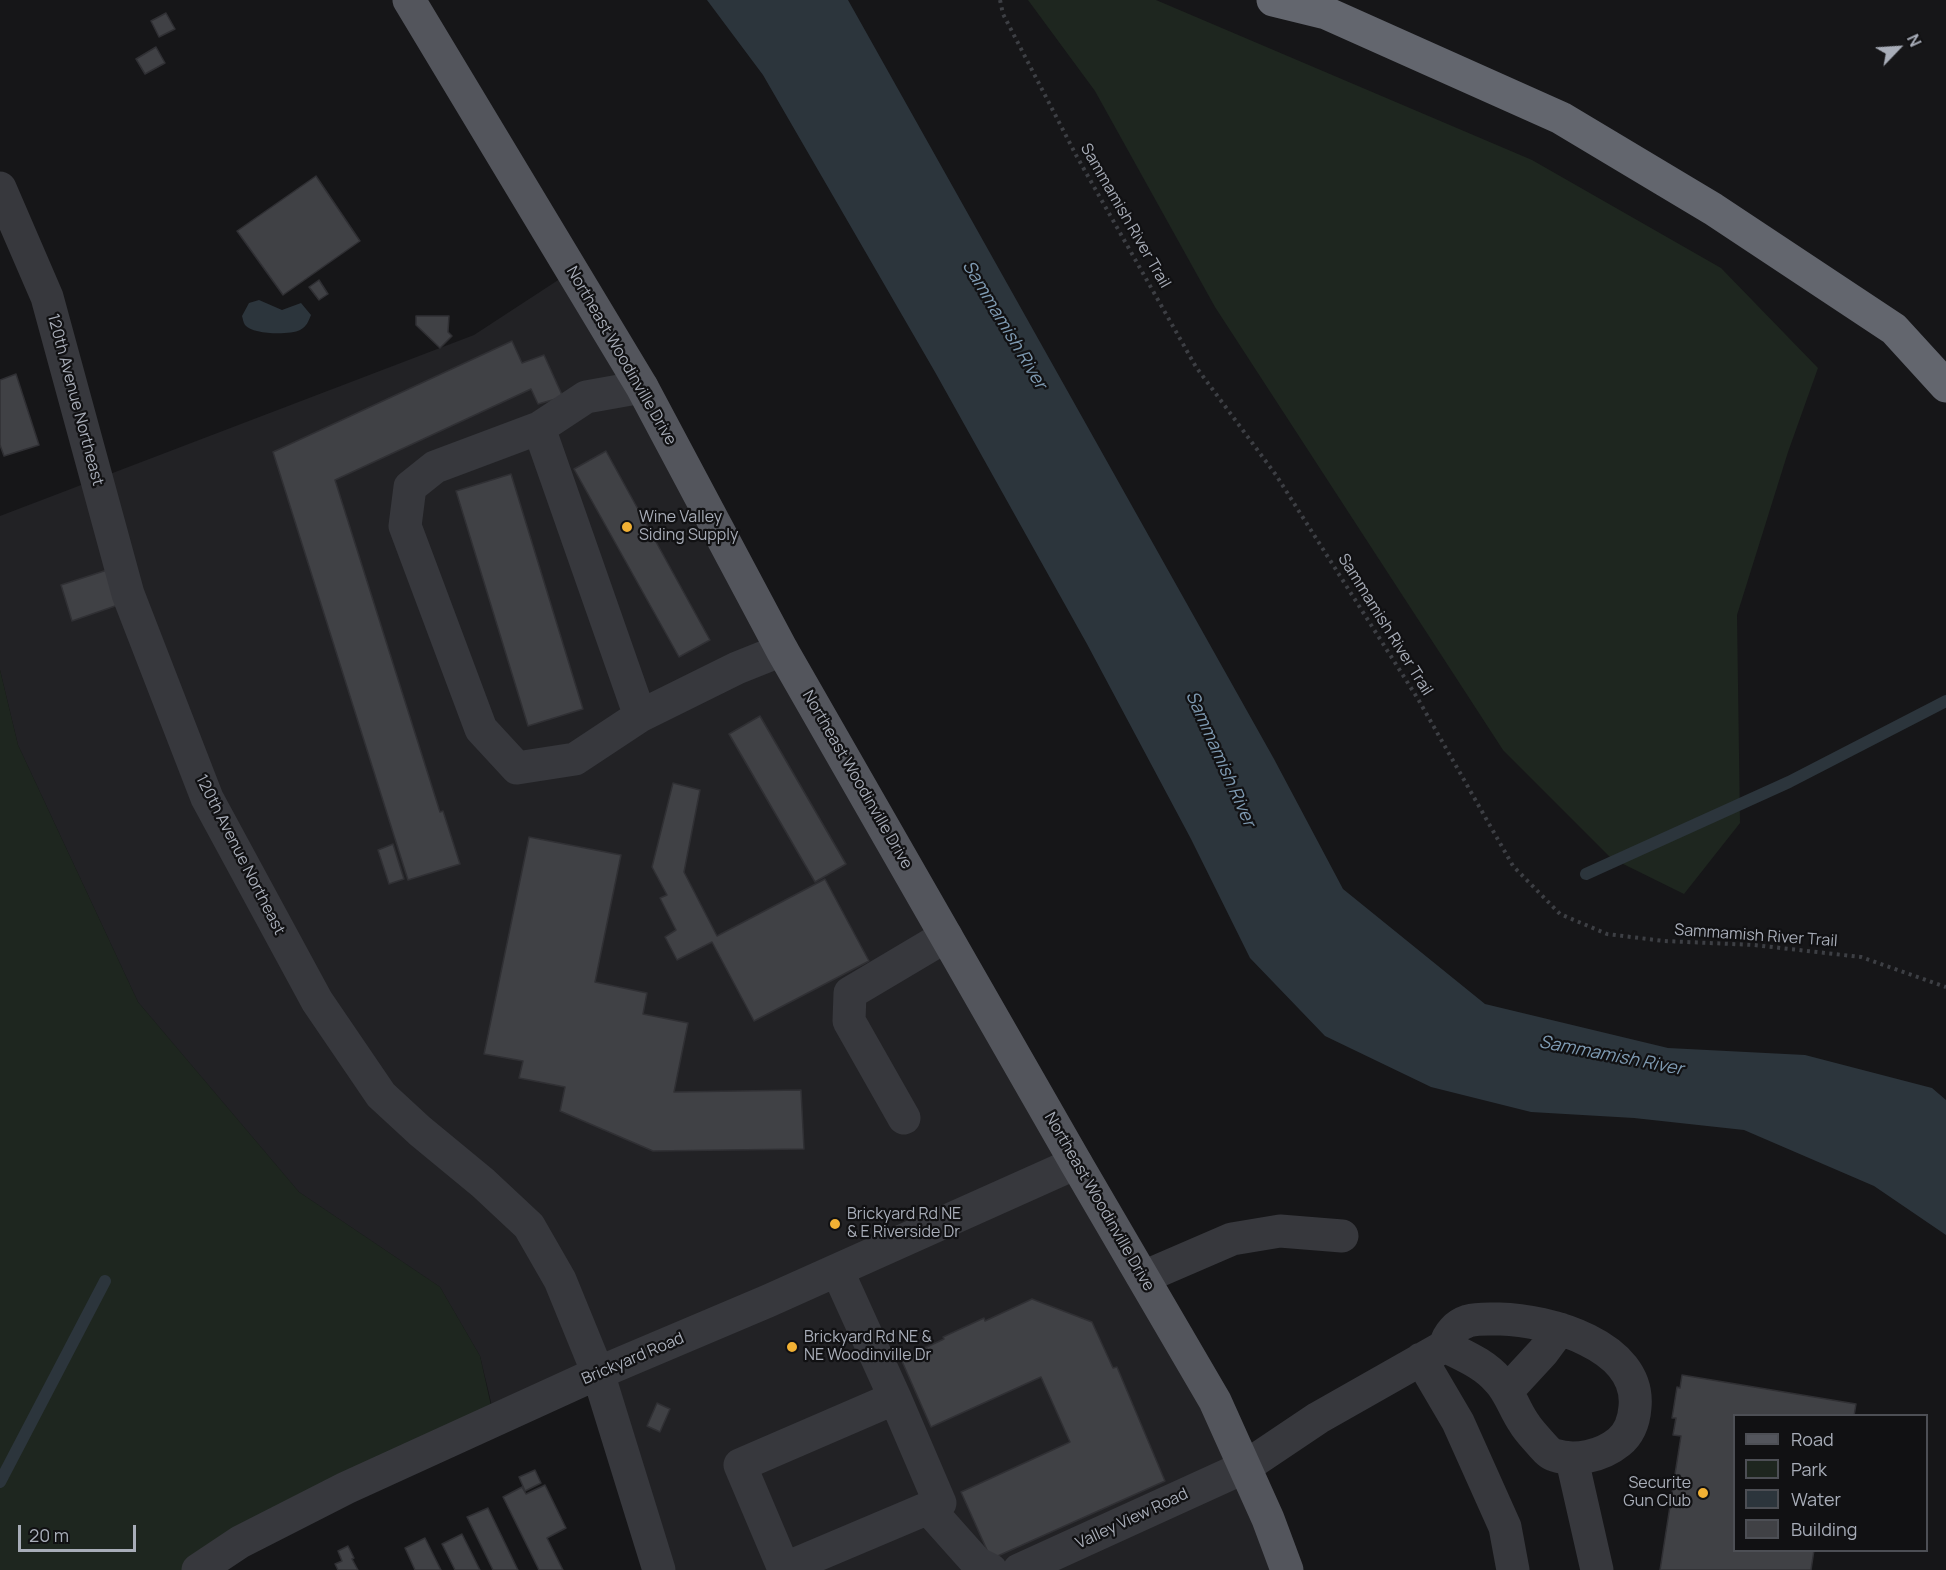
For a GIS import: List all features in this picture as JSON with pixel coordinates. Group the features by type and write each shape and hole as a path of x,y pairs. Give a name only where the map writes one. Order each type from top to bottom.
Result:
{"highway":[{"path":"1273,0 1326,13 1561,118 1713,209 1894,329 1946,386"}],"main road":[{"name":"Northeast Woodinville Drive","path":"409,0 642,387 782,650 1215,1401 1268,1519 1287,1570"}],"street":[{"name":"120th Avenue Northeast","path":"0,188 47,297 128,594 207,798 317,1001 381,1095 529,1226 560,1280 598,1373 652,1568"},
{"path":"642,387 586,397 539,428 435,466 410,487 405,526 481,729 517,768 575,759 640,716 737,668 782,650"},
{"path":"539,428 640,716"},
{"path":"904,1118 849,1021 850,993 946,936"},
{"name":"Brickyard Road","path":"198,1570 240,1542 346,1488 598,1373 768,1301 1076,1163"},
{"path":"1144,1277 1232,1239 1280,1231 1342,1236"},
{"path":"837,1270 895,1398 940,1503 784,1569 740,1465 895,1398"},
{"path":"1513,1320 1547,1324 1600,1347 1617,1361 1632,1384 1636,1402 1634,1421 1626,1437 1614,1447 1572,1460 1551,1455 1523,1422 1512,1398 1499,1380 1481,1364 1433,1353 1448,1334 1467,1321 1513,1320"},
{"path":"1507,1391 1543,1352 1560,1329"},
{"path":"1433,1353 1458,1422 1505,1527 1513,1570"},
{"name":"Valley View Road","path":"1019,1570 1245,1467 1318,1418 1433,1353"},
{"path":"1572,1460 1597,1570"},
{"path":"928,1508 976,1563 991,1570"}],"path":[{"name":"Sammamish River Trail","path":"1000,0 1003,14 1076,156 1196,367 1276,475 1418,699 1513,866 1560,914 1607,934 1664,941 1754,945 1861,957 1946,987"}],"shaded area":[{"path":"572,271 1076,1163 1287,1570 659,1570 598,1373 495,1419 480,1356 440,1287 299,1192 138,1002 18,745 0,670 0,516 474,335"}],"green space":[{"path":"1028,0 1156,0 1532,160 1721,268 1818,368 1788,452 1737,615 1740,823 1684,894 1611,858 1503,750 1215,307 1095,91"},
{"path":"0,670 18,745 138,1002 299,1192 440,1287 480,1356 494,1419 198,1570 0,1570"}],"water":[{"name":"Sammamish River","path":"707,0 848,0 1274,759 1343,889 1485,1004 1668,1048 1805,1055 1932,1088 1946,1100 1946,1235 1874,1186 1744,1130 1634,1118 1531,1112 1431,1087 1325,1036 1250,958 1191,839 1087,644 935,372 763,75"},
{"path":"259,300 282,310 301,303 311,315 307,324 295,332 256,331 245,325 242,316 249,303"}],"building":[{"path":"166,13 175,29 159,37 151,21"},
{"path":"156,47 165,63 145,74 136,59"},
{"path":"316,176 360,241 283,295 237,231"},
{"path":"319,280 328,294 319,300 309,287"},
{"path":"416,316 449,316 448,332 452,336 440,348 416,325"},
{"path":"512,341 522,363 544,355 563,397 538,404 531,389 335,480 440,812 443,811 460,864 408,880 273,452"},
{"path":"16,374 39,445 4,456 0,445 0,380"},
{"path":"606,451 710,640 679,657 574,469"},
{"path":"511,474 583,709 528,726 456,491"},
{"path":"107,570 118,605 72,621 61,585"},
{"path":"760,716 846,864 815,882 729,734"},
{"path":"673,783 700,790 684,872 717,936 825,879 869,961 754,1021 712,942 677,960 665,937 676,930 660,898 667,895 652,867"},
{"path":"529,837 621,855 595,982 647,993 643,1014 688,1023 674,1092 801,1090 804,1149 653,1151 560,1111 565,1087 519,1078 523,1061 484,1054"},
{"path":"393,844 404,879 389,884 378,850"},
{"path":"1032,1299 1092,1322 1113,1368 1117,1367 1165,1481 991,1559 961,1492 1070,1442 1041,1377 931,1427 901,1359 984,1318 985,1321"},
{"name":"Securite Gun Club","path":"1682,1375 1856,1404 1854,1414 1733,1414 1733,1552 1814,1552 1811,1570 1660,1570 1681,1436 1673,1435 1676,1418 1672,1418 1677,1387 1680,1388"},
{"path":"657,1403 670,1409 660,1432 647,1426"},
{"path":"535,1470 541,1483 525,1491 519,1477"},
{"path":"545,1485 566,1528 547,1538 563,1570 539,1570 503,1497 522,1487 526,1494"},
{"path":"488,1508 518,1570 493,1570 467,1517"},
{"path":"462,1534 480,1570 455,1570 442,1544"},
{"path":"425,1538 441,1570 415,1570 405,1548"},
{"path":"348,1546 358,1570 338,1570 335,1564 342,1561 338,1551"}],"waterway":[{"path":"1586,874 1789,782 1946,701"},
{"path":"0,1482 105,1281"}],"place":[{"name":"Wine Valley Siding Supply","path":"627,527"},
{"name":"Brickyard Rd NE & E Riverside Dr","path":"835,1224"},
{"name":"Brickyard Rd NE & NE Woodinville Dr","path":"792,1347"},
{"name":"Securite Gun Club","path":"1703,1493"}]}
